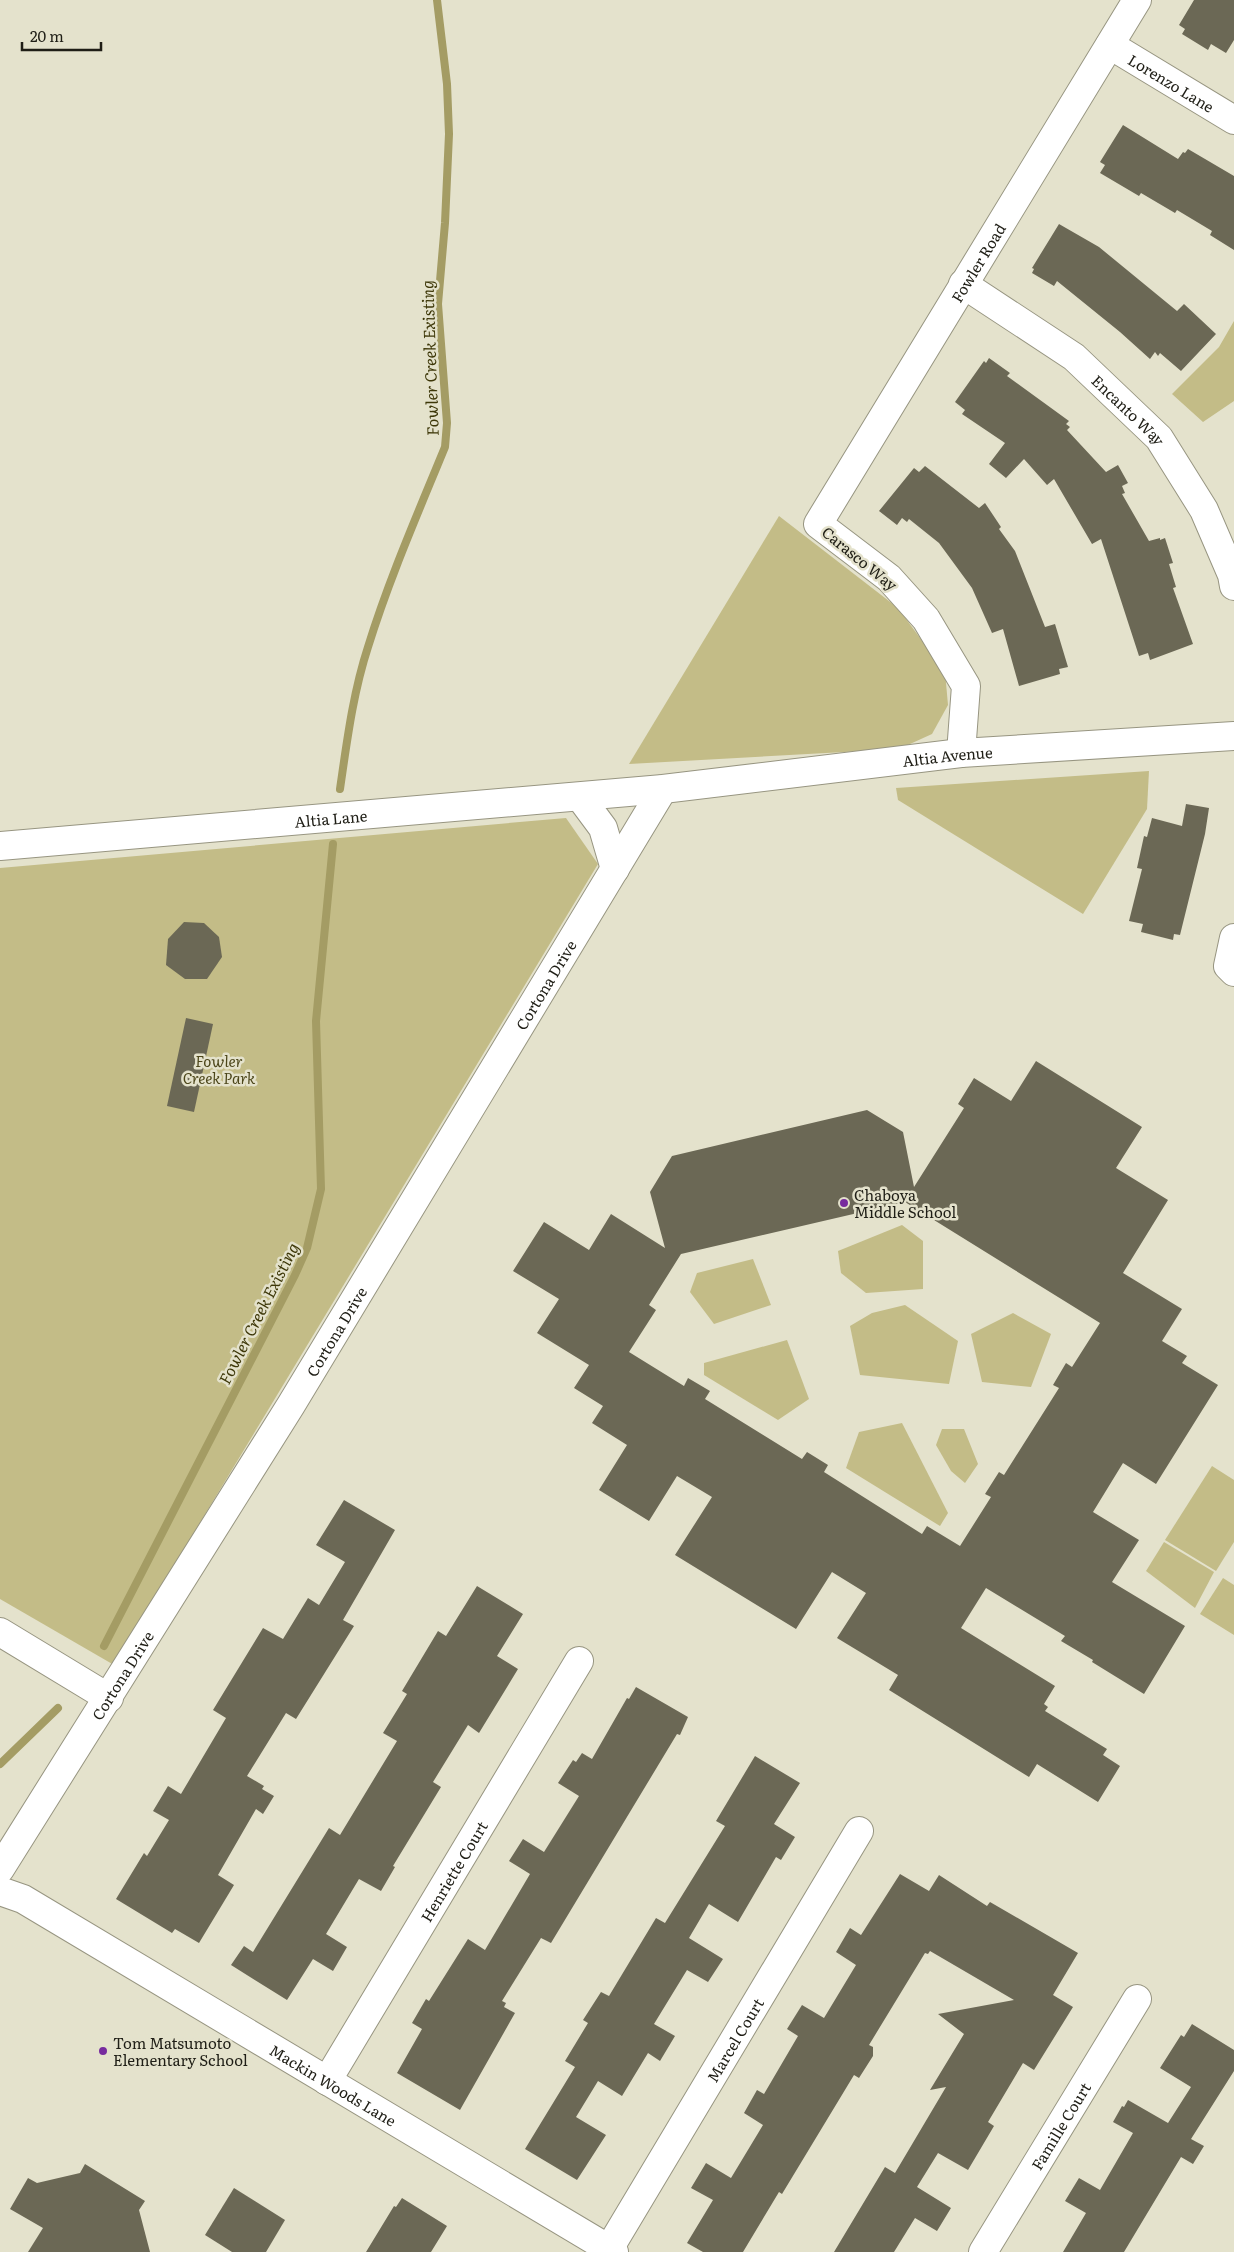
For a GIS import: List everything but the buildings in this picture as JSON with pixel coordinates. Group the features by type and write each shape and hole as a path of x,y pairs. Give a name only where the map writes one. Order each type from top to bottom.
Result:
{"street":[{"name":"Fowler Road","path":"818,524 1138,0"},
{"name":"Lorenzo Lane","path":"1110,45 1234,120"},
{"name":"Encanto Way","path":"963,284 1074,357 1159,438 1204,510 1232,575 1234,586"},
{"name":"Carasco Way","path":"818,524 889,578 926,619 966,686 961,753"},
{"name":"Altia Avenue","path":"663,789 961,753 1234,736"},
{"name":"Altia Lane","path":"0,846 663,789"},
{"name":"Cortona Drive","path":"0,1869 291,1405 663,789"},
{"path":"580,796 603,828 615,868"},
{"path":"1234,938 1228,966 1234,972"},
{"path":"0,1632 109,1698"},
{"name":"Henriette Court","path":"327,2081 579,1661"},
{"name":"Marcel Court","path":"611,2251 859,1831"},
{"name":"Mackin Woods Lane","path":"0,1892 23,1899 611,2251"},
{"name":"Famille Court","path":"984,2252 1136,1999"}],"green space":[{"path":"1234,321 1234,401 1203,422 1172,394 1219,347"},
{"path":"779,516 898,608 945,672 948,705 932,734 899,749 629,764"},
{"path":"1149,771 1147,809 1083,914 898,800 896,788"},
{"name":"Fowler Creek Park","path":"566,818 598,864 114,1665 0,1599 0,868"},
{"path":"902,1225 923,1241 923,1289 866,1293 841,1273 838,1251"},
{"path":"753,1259 771,1305 714,1324 690,1292 697,1273"},
{"path":"905,1305 958,1341 949,1384 860,1375 850,1326 872,1313"},
{"path":"1013,1313 1051,1334 1031,1387 982,1382 971,1334"},
{"path":"787,1340 809,1399 778,1420 704,1375 704,1363"},
{"path":"902,1423 948,1513 940,1526 846,1468 859,1432"},
{"path":"942,1429 964,1429 978,1464 965,1483 951,1471 936,1445"},
{"path":"1212,1466 1234,1480 1234,1542 1216,1571 1165,1540"},
{"path":"1164,1542 1214,1572 1195,1608 1146,1571"},
{"path":"1223,1578 1234,1585 1234,1635 1200,1614"}],"waterway":[{"name":"Fowler Creek Existing","path":"340,789 354,699 368,647 394,571 445,447 447,423 438,304 445,223 449,134 447,84 437,0"},
{"name":"Fowler Creek Existing","path":"104,1646 295,1275 307,1248 321,1189 316,1021 333,844"},
{"name":"Fowler Creek Existing","path":"0,1764 58,1708"}],"place":[{"name":"Chaboya Middle School","path":"844,1203"},
{"name":"Tom Matsumoto Elementary School","path":"103,2051"}]}
